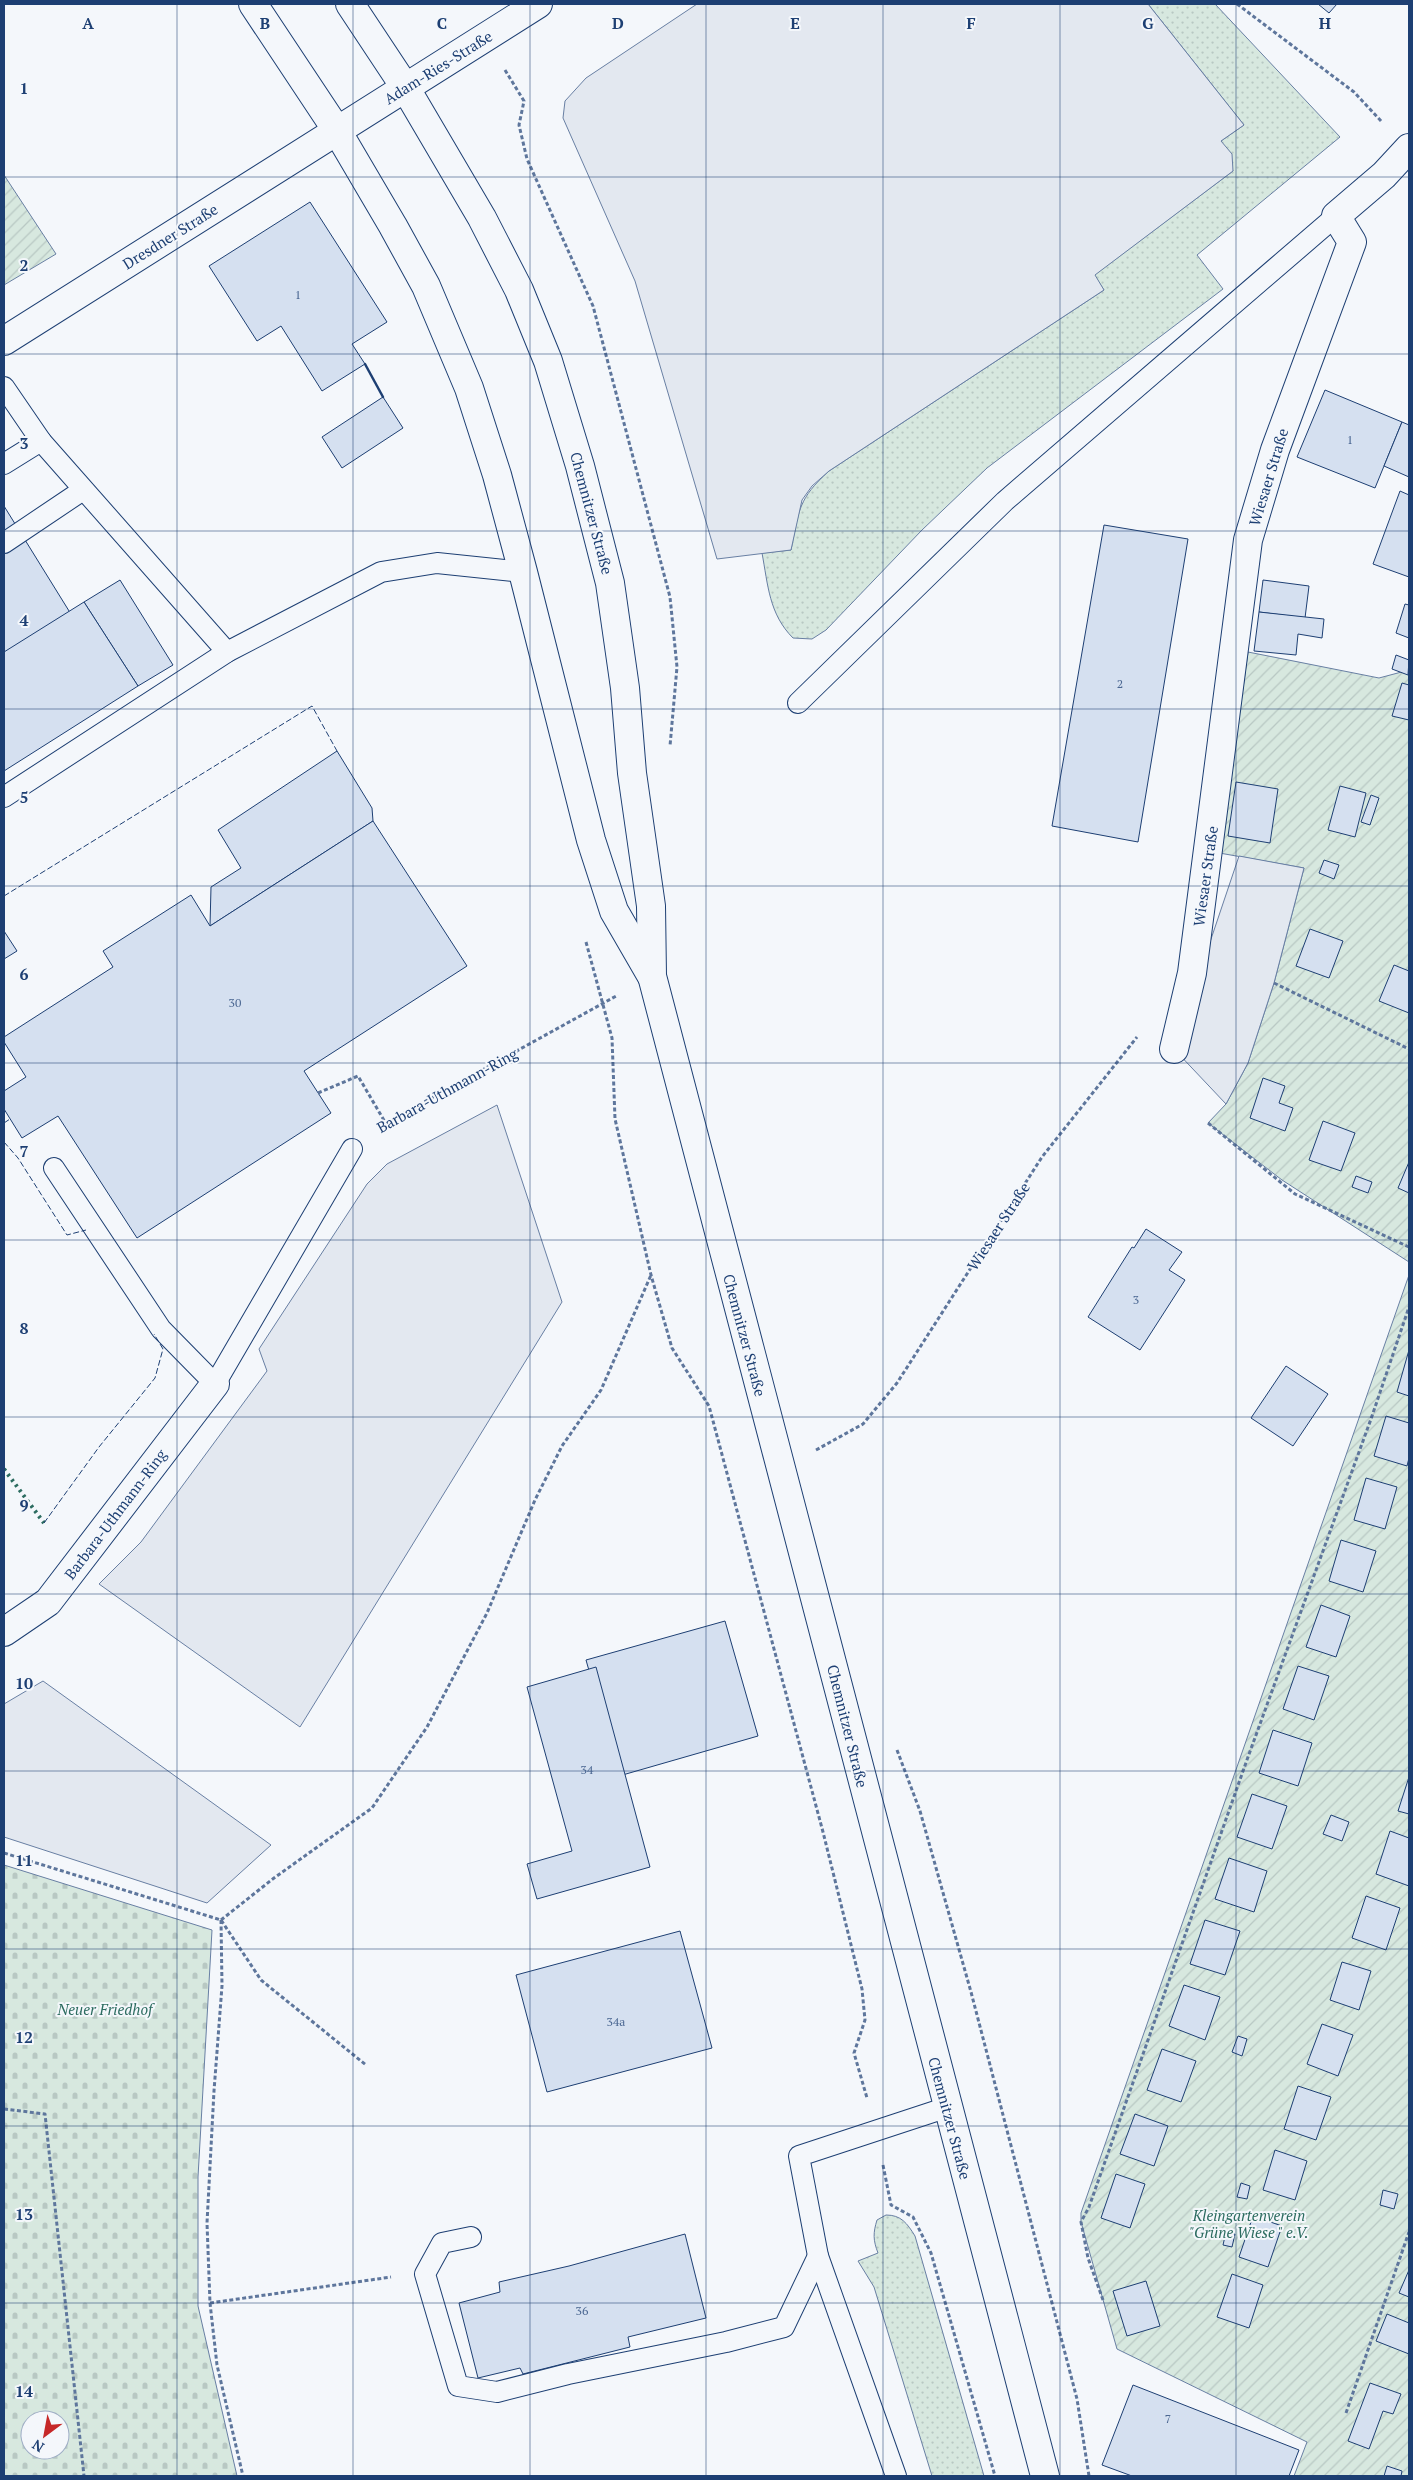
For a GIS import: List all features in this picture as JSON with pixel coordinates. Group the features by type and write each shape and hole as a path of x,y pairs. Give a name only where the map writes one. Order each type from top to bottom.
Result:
{"main road":[{"name":"Chemnitzer Straße","path":"254,4 336,129 426,286 470,388 524,572 591,840 614,911 652,976"},
{"name":"Chemnitzer Straße","path":"350,4 405,87 466,189 519,290 548,360 580,466 610,583 621,659 632,772 651,906 652,976 1045,2476"},
{"name":"Adam-Ries-Straße","path":"336,129 538,4"},
{"name":"Dresdner Straße","path":"4,342 336,129"},
{"path":"1336,216 1384,175 1409,149"},
{"name":"Wiesaer Straße","path":"1174,1049 1192,973 1248,540 1275,450 1352,242 1336,216"},
{"name":"Barbara-Uthmann-Ring","path":"4,1632 48,1602 215,1384"}],"lane":[{"path":"798,703 1005,501 1336,216"},
{"path":"4,387 42,441 83,490 227,652"},
{"path":"4,464 42,441"},
{"path":"4,543 83,490"},
{"path":"4,797 227,652 381,572 437,563 524,572"},
{"name":"Barbara-Uthmann-Ring","path":"215,1384 352,1149"},
{"path":"54,1168 161,1328 215,1384"},
{"path":"896,2476 818,2256 799,2156 948,2107"},
{"path":"471,2237 442,2243 425,2274 458,2386 497,2392 568,2374 726,2342 784,2327 818,2256"}],"path":[{"path":"1237,4 1354,92 1409,149"},
{"path":"484,37 524,101 519,125 527,159 593,306 635,459 670,598 677,667 670,752"},
{"path":"585,938 612,1038 615,1119 651,1275 672,1348 709,1406 823,1832 862,1989 865,2020 854,2053 876,2131 890,2205 913,2217 931,2253 994,2476"},
{"name":"Barbara-Uthmann-Ring","path":"352,1149 385,1122 463,1082 652,976"},
{"path":"1274,983 1409,1049"},
{"name":"Wiesaer Straße","path":"781,1470 863,1424 897,1383 1042,1157 1137,1036 1174,1049"},
{"path":"318,1093 358,1076 385,1122"},
{"path":"1208,1123 1295,1194 1409,1248"},
{"path":"221,1920 274,1878 372,1808 427,1727 487,1613 535,1500 562,1446 601,1390 651,1275"},
{"path":"1102,2300 1088,2258 1081,2222 1089,2207 1127,2097 1179,1957 1248,1758 1371,1419 1409,1307"},
{"path":"896,1748 920,1811 971,1992 1078,2400 1089,2476"},
{"path":"4,1852 221,1920 261,1980 366,2064"},
{"path":"221,1920 222,1986 207,2224 210,2303 217,2365 243,2476"},
{"path":"4,2109 45,2114 84,2476"},
{"path":"1346,2413 1409,2232"},
{"path":"210,2303 404,2275 425,2274"}],"green space":[{"path":"1148,4 1215,4 1340,137 1197,255 1223,289 987,468 922,530 826,630 812,639 793,638 785,629 774,609 762,553 791,550 801,506 819,481 829,471 1104,290 1094,275 1233,171 1221,141 1244,125"},
{"path":"4,175 56,254 4,285"},
{"path":"1248,652 1379,678 1409,670 1409,1262 1282,1180 1208,1123 1226,1104 1248,1063 1274,983 1304,868 1208,851 1235,746"},
{"name":"Kleingartenverein \"Grüne Wiese \" e.V.","path":"1409,1275 1409,2476 1294,2476 1307,2442 1117,2349 1081,2222 1081,2213"},
{"name":"Neuer Friedhof","path":"4,1865 212,1930 198,2177 198,2306 237,2476 4,2476"},
{"path":"886,2215 900,2218 915,2236 984,2476 932,2476 874,2287 858,2261 878,2253 874,2240 875,2229 877,2220"}],"shaded area":[{"path":"697,4 1148,4 1244,125 1221,141 1232,154 1233,171 1095,275 1104,290 829,471 812,486 802,500 791,550 717,559 635,281 563,118 565,101 586,78"},
{"path":"1239,856 1304,868 1274,983 1248,1063 1226,1104 1174,1049"},
{"path":"497,1105 562,1302 300,1727 99,1584 141,1542 267,1371 259,1349 367,1184 387,1164"},
{"path":"43,1681 271,1845 207,1903 4,1837 4,1704"}],"building":[{"path":"1318,4 1337,4 1329,13"},
{"path":"310,202 387,322 352,344 365,364 322,391 281,326 257,341 209,266"},
{"path":"1325,390 1402,422 1375,488 1297,457"},
{"path":"383,397 403,428 342,468 322,437"},
{"path":"1402,422 1409,425 1409,477 1384,466"},
{"path":"1400,491 1409,495 1409,577 1373,564"},
{"path":"4,506 74,619 4,662"},
{"path":"1104,525 1188,539 1138,842 1052,826"},
{"path":"120,580 173,665 138,686 84,602"},
{"path":"1263,580 1309,586 1305,618 1259,612"},
{"path":"84,602 138,686 4,771 4,652"},
{"path":"1405,604 1409,605 1409,638 1396,633"},
{"path":"1259,612 1324,619 1322,638 1298,634 1296,655 1254,651"},
{"path":"1396,655 1409,660 1408,675 1392,669"},
{"path":"1402,683 1409,685 1409,720 1392,716"},
{"path":"337,751 372,808 373,821 210,926 211,887 241,868 218,830"},
{"path":"1236,782 1278,789 1270,843 1228,836"},
{"path":"1340,786 1366,793 1355,837 1328,830"},
{"path":"1371,795 1379,798 1370,825 1361,822"},
{"path":"373,821 467,966 304,1071 331,1113 137,1238 58,1116 22,1138 4,1109 4,1091 26,1077 4,1042 4,1037 113,967 103,951 191,895 210,926"},
{"path":"1324,860 1339,865 1334,879 1319,873"},
{"path":"1310,929 1343,941 1329,978 1296,966"},
{"path":"4,931 17,951 4,959"},
{"path":"1394,965 1409,971 1409,1013 1379,1001"},
{"path":"1263,1078 1285,1086 1279,1103 1293,1108 1285,1131 1250,1118"},
{"path":"1323,1121 1355,1133 1341,1171 1309,1160"},
{"path":"1409,1162 1409,1193 1398,1188"},
{"path":"1356,1176 1372,1182 1368,1193 1352,1187"},
{"path":"1146,1229 1182,1252 1169,1270 1185,1280 1140,1350 1088,1317 1132,1247 1134,1248"},
{"path":"1409,1350 1409,1396 1397,1392"},
{"path":"1286,1366 1328,1394 1293,1446 1251,1418"},
{"path":"1386,1416 1409,1423 1409,1458 1407,1466 1374,1456"},
{"path":"1366,1478 1397,1487 1385,1529 1354,1520"},
{"path":"1341,1540 1376,1551 1363,1592 1329,1581"},
{"path":"1321,1605 1350,1616 1336,1657 1306,1647"},
{"path":"725,1621 758,1736 619,1776 586,1660"},
{"path":"1298,1666 1329,1676 1314,1720 1283,1709"},
{"path":"596,1667 650,1867 537,1899 527,1864 572,1851 527,1687"},
{"path":"1273,1730 1312,1743 1298,1786 1259,1773"},
{"path":"1409,1777 1409,1814 1398,1811"},
{"path":"1252,1794 1287,1806 1272,1849 1237,1837"},
{"path":"1331,1815 1349,1822 1342,1841 1323,1834"},
{"path":"1390,1831 1409,1838 1409,1886 1376,1874"},
{"path":"1229,1858 1267,1871 1254,1912 1215,1899"},
{"path":"1366,1896 1400,1908 1386,1950 1352,1938"},
{"path":"1205,1920 1240,1931 1225,1975 1190,1964"},
{"path":"680,1931 712,2048 547,2092 516,1975"},
{"path":"1342,1962 1371,1971 1359,2010 1330,2000"},
{"path":"1184,1985 1220,1997 1205,2040 1169,2026"},
{"path":"1322,2024 1353,2035 1338,2076 1307,2064"},
{"path":"1238,2036 1247,2039 1242,2056 1232,2052"},
{"path":"1162,2049 1196,2061 1181,2102 1147,2090"},
{"path":"1298,2086 1331,2097 1316,2140 1284,2129"},
{"path":"1135,2114 1168,2126 1154,2166 1120,2154"},
{"path":"1275,2150 1307,2161 1295,2200 1263,2190"},
{"path":"1116,2174 1145,2184 1130,2228 1101,2218"},
{"path":"1241,2183 1250,2186 1247,2199 1237,2197"},
{"path":"1383,2190 1398,2194 1394,2209 1380,2205"},
{"path":"1253,2216 1282,2226 1268,2267 1239,2257"},
{"path":"1226,2232 1235,2234 1232,2247 1223,2245"},
{"path":"685,2234 706,2318 628,2337 630,2347 523,2374 520,2368 478,2378 459,2303 500,2292 499,2282 569,2266"},
{"path":"1409,2270 1409,2297 1399,2293"},
{"path":"1232,2274 1263,2285 1249,2328 1217,2317"},
{"path":"1146,2281 1160,2326 1127,2336 1113,2291"},
{"path":"1387,2314 1409,2323 1409,2354 1376,2341"},
{"path":"1370,2383 1401,2394 1393,2414 1383,2411 1369,2449 1348,2441"},
{"path":"1133,2385 1299,2450 1289,2476 1132,2476 1102,2465"},
{"path":"1387,2466 1402,2471 1401,2476 1384,2476"}],"hedge":[{"path":"4,1469 44,1523"}],"fence":[{"path":"4,896 312,706 337,751"},
{"path":"4,1123 10,1119"},
{"path":"4,1142 18,1158 67,1235 86,1230"},
{"path":"44,1523 99,1447 155,1378 163,1349 154,1334"}],"wall":[{"path":"365,364 383,397"}]}
